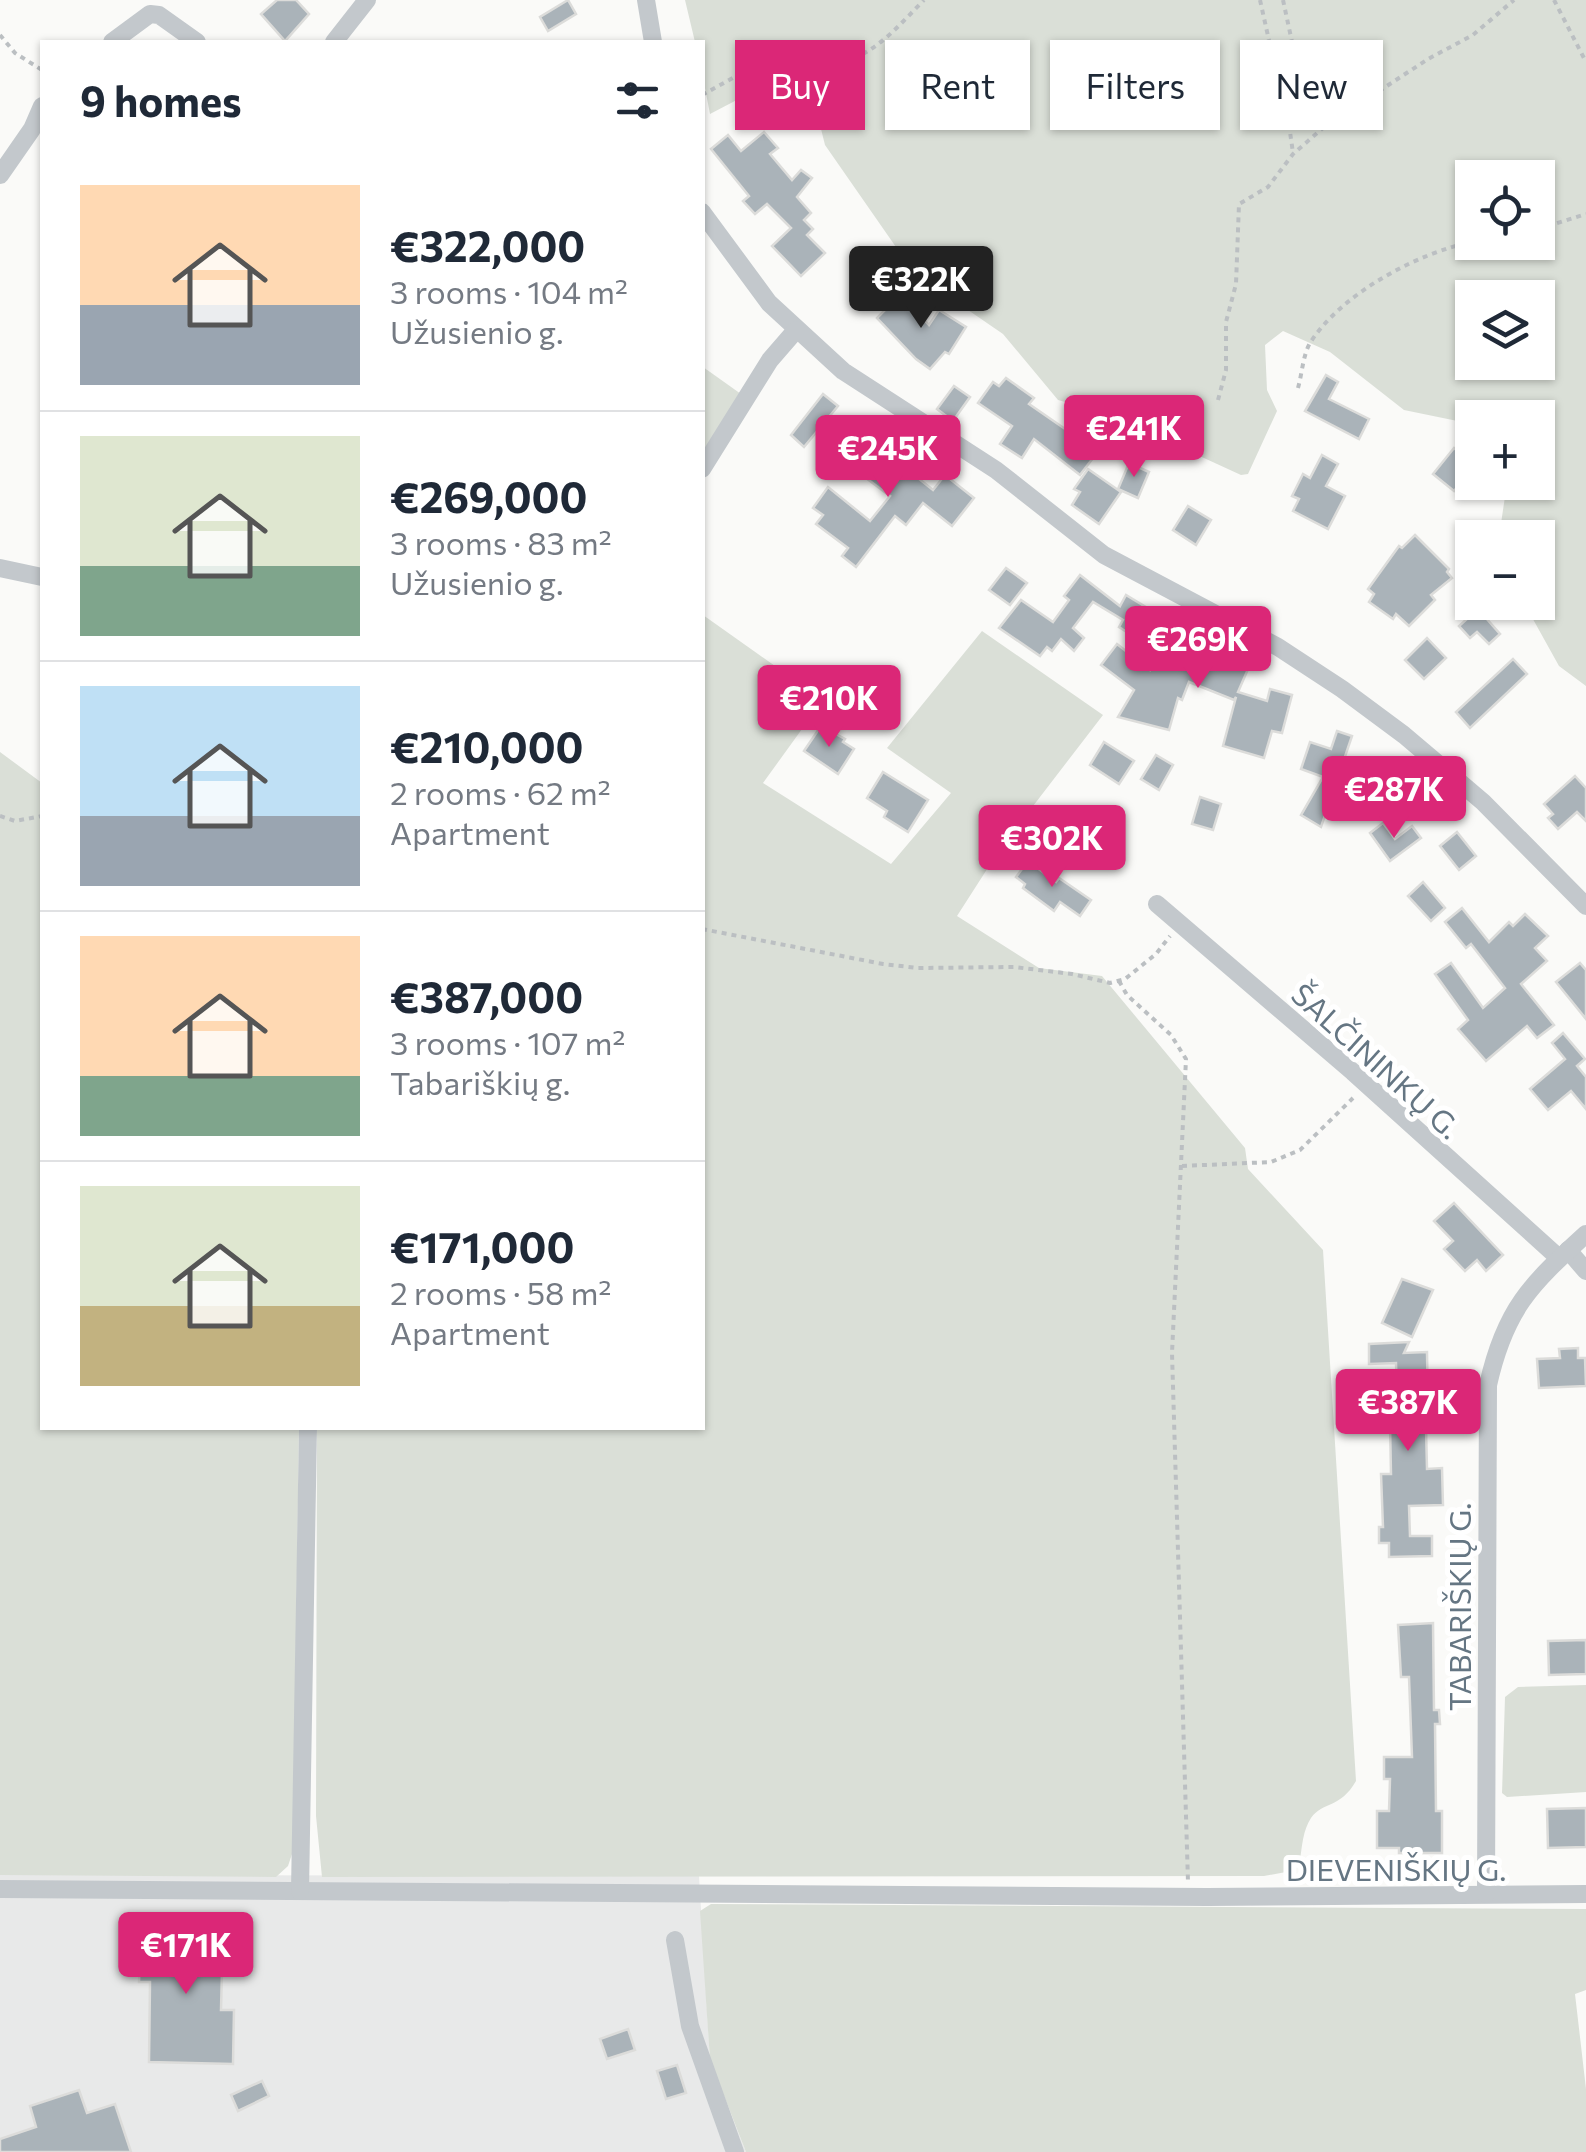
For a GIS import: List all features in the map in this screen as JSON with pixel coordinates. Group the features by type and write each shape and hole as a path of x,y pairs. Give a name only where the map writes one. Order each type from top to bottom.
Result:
{"street":[{"path":"336,40 367,0"},
{"path":"646,0 653,40"},
{"path":"114,40 142,18 159,14 194,40"},
{"path":"0,175 40,111"},
{"path":"705,216 760,291 842,371 996,470 1104,555 1278,647 1342,688 1483,802 1586,906"},
{"path":"705,464 770,360 796,330"},
{"path":"0,568 40,577"},
{"name":"ŠALČININKŲ G.","path":"1157,904 1586,1271"},
{"name":"TABARIŠKIŲ G.","path":"1486,1894 1488,1386 1503,1328 1519,1302 1586,1234"},
{"path":"300,1890 308,1430"},
{"name":"DIEVENIŠKIŲ G.","path":"0,1889 1197,1897 1586,1894"},
{"path":"675,1940 690,2026 735,2152"}],"path":[{"path":"705,93 749,69 770,74 853,61 879,44 924,0"},
{"path":"1260,0 1269,40"},
{"path":"1282,0 1291,40"},
{"path":"1218,400 1226,370 1226,322 1236,284 1239,204 1268,187 1293,154 1324,128 1473,34 1514,0"},
{"path":"1554,0 1586,62"},
{"path":"0,34 15,53 40,69"},
{"path":"1291,130 1293,154"},
{"path":"1555,224 1586,214"},
{"path":"1298,388 1308,346 1330,318 1390,272 1455,248"},
{"path":"0,816 16,821 40,816"},
{"path":"705,930 883,964 918,968 1014,967 1110,983 1119,981 1156,954 1179,924"},
{"path":"1119,981 1126,995 1171,1035 1186,1059 1172,1352 1197,1897"},
{"path":"1182,1166 1271,1162 1300,1150 1367,1084"}],"shaded area":[{"path":"685,0 1586,0 1586,686 1559,666 1533,620 1555,620 1555,520 1502,520 1504,500 1555,500 1555,400 1455,400 1455,420 1404,410 1330,352 1283,331 1265,345 1267,390 1277,411 1248,474 1241,475 1108,414 1058,400 1003,334 968,310 898,250 825,145 821,130 865,130 865,40 735,40 735,101 710,114 705,88 705,40 695,40"},
{"path":"705,368 741,394 705,448"},
{"path":"705,616 823,700 763,783 891,864 951,793 887,748 982,631 1103,715 1000,849 957,916 1039,968 1102,976 1245,1148 1248,1169 1323,1250 1356,1781 1338,1801 1311,1818 1300,1860 1286,1872 1264,1876 322,1877 316,1816 317,1430 705,1430"},
{"path":"0,752 40,782 40,1430 299,1430 293,1851 288,1866 276,1877 0,1875"},
{"path":"1586,1685 1586,1792 1507,1797 1502,1793 1505,1697 1518,1687"},
{"path":"0,1875 699,1876 710,2060 746,2152 0,2152"},
{"path":"711,1904 1586,1909 1586,1990 1575,1994 1586,2089 1586,2152 746,2152 710,2060 700,1911"}],"building":[{"path":"277,0 296,0 309,14 284,40 261,14"},
{"path":"568,0 576,14 548,31 540,17"},
{"path":"764,132 778,148 770,154 792,180 801,170 812,178 797,197 811,213 804,220 813,229 807,235 825,253 801,276 772,246 791,228 767,204 755,214 743,201 749,196 711,149 728,135 741,151"},
{"path":"897,291 929,325 939,310 966,327 949,354 945,352 930,369 877,318"},
{"path":"1326,375 1338,382 1329,399 1369,419 1359,439 1305,411"},
{"path":"1006,378 1034,398 1029,404 1068,431 1075,419 1093,430 1090,435 1103,445 1080,475 1034,439 1022,458 1000,444 1012,426 978,403 993,382 999,386"},
{"path":"954,386 970,397 953,421 937,409"},
{"path":"823,394 838,406 804,447 791,435"},
{"path":"882,433 891,440 896,433 907,442 902,449 911,455 903,466 933,490 945,475 974,498 952,526 923,503 906,525 895,516 856,567 842,556 848,548 816,524 823,515 813,508 828,487 870,521 890,496 862,475 870,464 863,458"},
{"path":"1454,448 1455,449 1454,491 1433,474"},
{"path":"1322,455 1338,464 1326,486 1345,496 1328,529 1293,511 1299,499 1292,496 1303,474 1310,478"},
{"path":"1129,463 1149,472 1138,498 1118,489"},
{"path":"1088,469 1121,492 1099,524 1072,505 1080,492 1074,489"},
{"path":"1188,506 1211,520 1196,545 1173,530"},
{"path":"1415,535 1449,569 1452,578 1431,595 1435,600 1409,626 1396,614 1393,619 1369,602 1374,594 1368,589 1399,546 1402,548"},
{"path":"1006,568 1027,583 1010,605 989,590"},
{"path":"1080,575 1120,606 1126,595 1149,609 1133,636 1119,627 1123,620 1093,602 1073,628 1084,638 1074,651 1061,639 1052,651 1047,647 1040,656 999,628 1021,600 1053,622 1069,600 1064,596"},
{"path":"1466,620 1488,620 1500,634 1489,644 1477,632 1470,638 1459,626"},
{"path":"1184,630 1207,640 1203,650 1233,663 1237,654 1252,660 1238,692 1267,701 1270,689 1292,695 1282,733 1272,731 1264,758 1223,746 1236,697 1234,700 1189,682 1182,700 1178,698 1169,730 1118,717 1134,690 1101,665 1117,644 1150,670 1162,642 1177,648"},
{"path":"1427,638 1446,658 1424,679 1405,660"},
{"path":"1513,659 1527,674 1470,728 1456,712"},
{"path":"821,726 845,739 843,742 854,749 838,774 804,751"},
{"path":"1337,731 1352,736 1321,827 1301,815 1323,777 1301,769 1310,742 1331,749"},
{"path":"1104,742 1134,761 1119,784 1090,765"},
{"path":"1156,755 1173,765 1159,790 1141,779"},
{"path":"1376,760 1405,786 1380,814 1351,788"},
{"path":"883,772 928,800 908,832 884,817 887,811 867,798"},
{"path":"1575,776 1586,788 1586,821 1577,812 1558,829 1548,818 1553,814 1544,804"},
{"path":"1200,797 1221,804 1213,830 1192,824"},
{"path":"1383,823 1395,839 1412,826 1421,838 1390,861 1370,833"},
{"path":"1457,832 1476,856 1459,870 1440,846"},
{"path":"1028,861 1056,882 1059,878 1091,900 1080,916 1060,902 1054,911 1023,888 1025,884 1016,877"},
{"path":"1423,882 1445,908 1431,921 1408,896"},
{"path":"1462,908 1489,942 1509,922 1513,926 1525,914 1548,936 1535,948 1547,961 1521,984 1554,1025 1537,1038 1527,1026 1486,1061 1458,1029 1468,1020 1435,974 1451,963 1483,1008 1505,988 1471,944 1466,948 1445,922"},
{"path":"1580,963 1586,970 1586,1019 1556,982"},
{"path":"1563,1033 1585,1059 1577,1066 1586,1077 1586,1109 1571,1091 1548,1110 1530,1089 1565,1059 1552,1043"},
{"path":"1454,1203 1503,1255 1486,1271 1477,1260 1465,1271 1444,1249 1453,1241 1434,1221"},
{"path":"1402,1279 1433,1290 1412,1337 1382,1323"},
{"path":"1409,1342 1404,1353 1427,1352 1428,1406 1433,1406 1434,1427 1426,1427 1427,1469 1442,1468 1443,1505 1409,1506 1410,1536 1432,1536 1432,1556 1389,1557 1389,1543 1379,1543 1379,1527 1383,1527 1381,1474 1391,1474 1390,1423 1406,1423 1405,1394 1397,1394 1396,1363 1369,1364 1369,1344"},
{"path":"1578,1348 1578,1358 1585,1358 1586,1386 1539,1388 1537,1359 1560,1358 1559,1349"},
{"path":"1433,1623 1434,1710 1439,1710 1440,1724 1435,1724 1436,1811 1442,1811 1442,1853 1399,1853 1399,1848 1377,1848 1377,1811 1389,1811 1390,1779 1384,1779 1384,1757 1412,1757 1409,1677 1401,1677 1398,1625"},
{"path":"1586,1640 1586,1674 1549,1675 1548,1641"},
{"path":"1586,1808 1586,1847 1548,1848 1547,1809"},
{"path":"141,1930 223,1932 221,2010 234,2010 233,2064 149,2062 150,1982 139,1982"},
{"path":"628,2029 635,2050 607,2059 600,2039"},
{"path":"677,2065 686,2093 666,2099 657,2071"},
{"path":"262,2081 269,2096 238,2111 231,2095"},
{"path":"79,2090 87,2113 115,2104 131,2152 0,2152 0,2139 36,2127 30,2106"}]}
